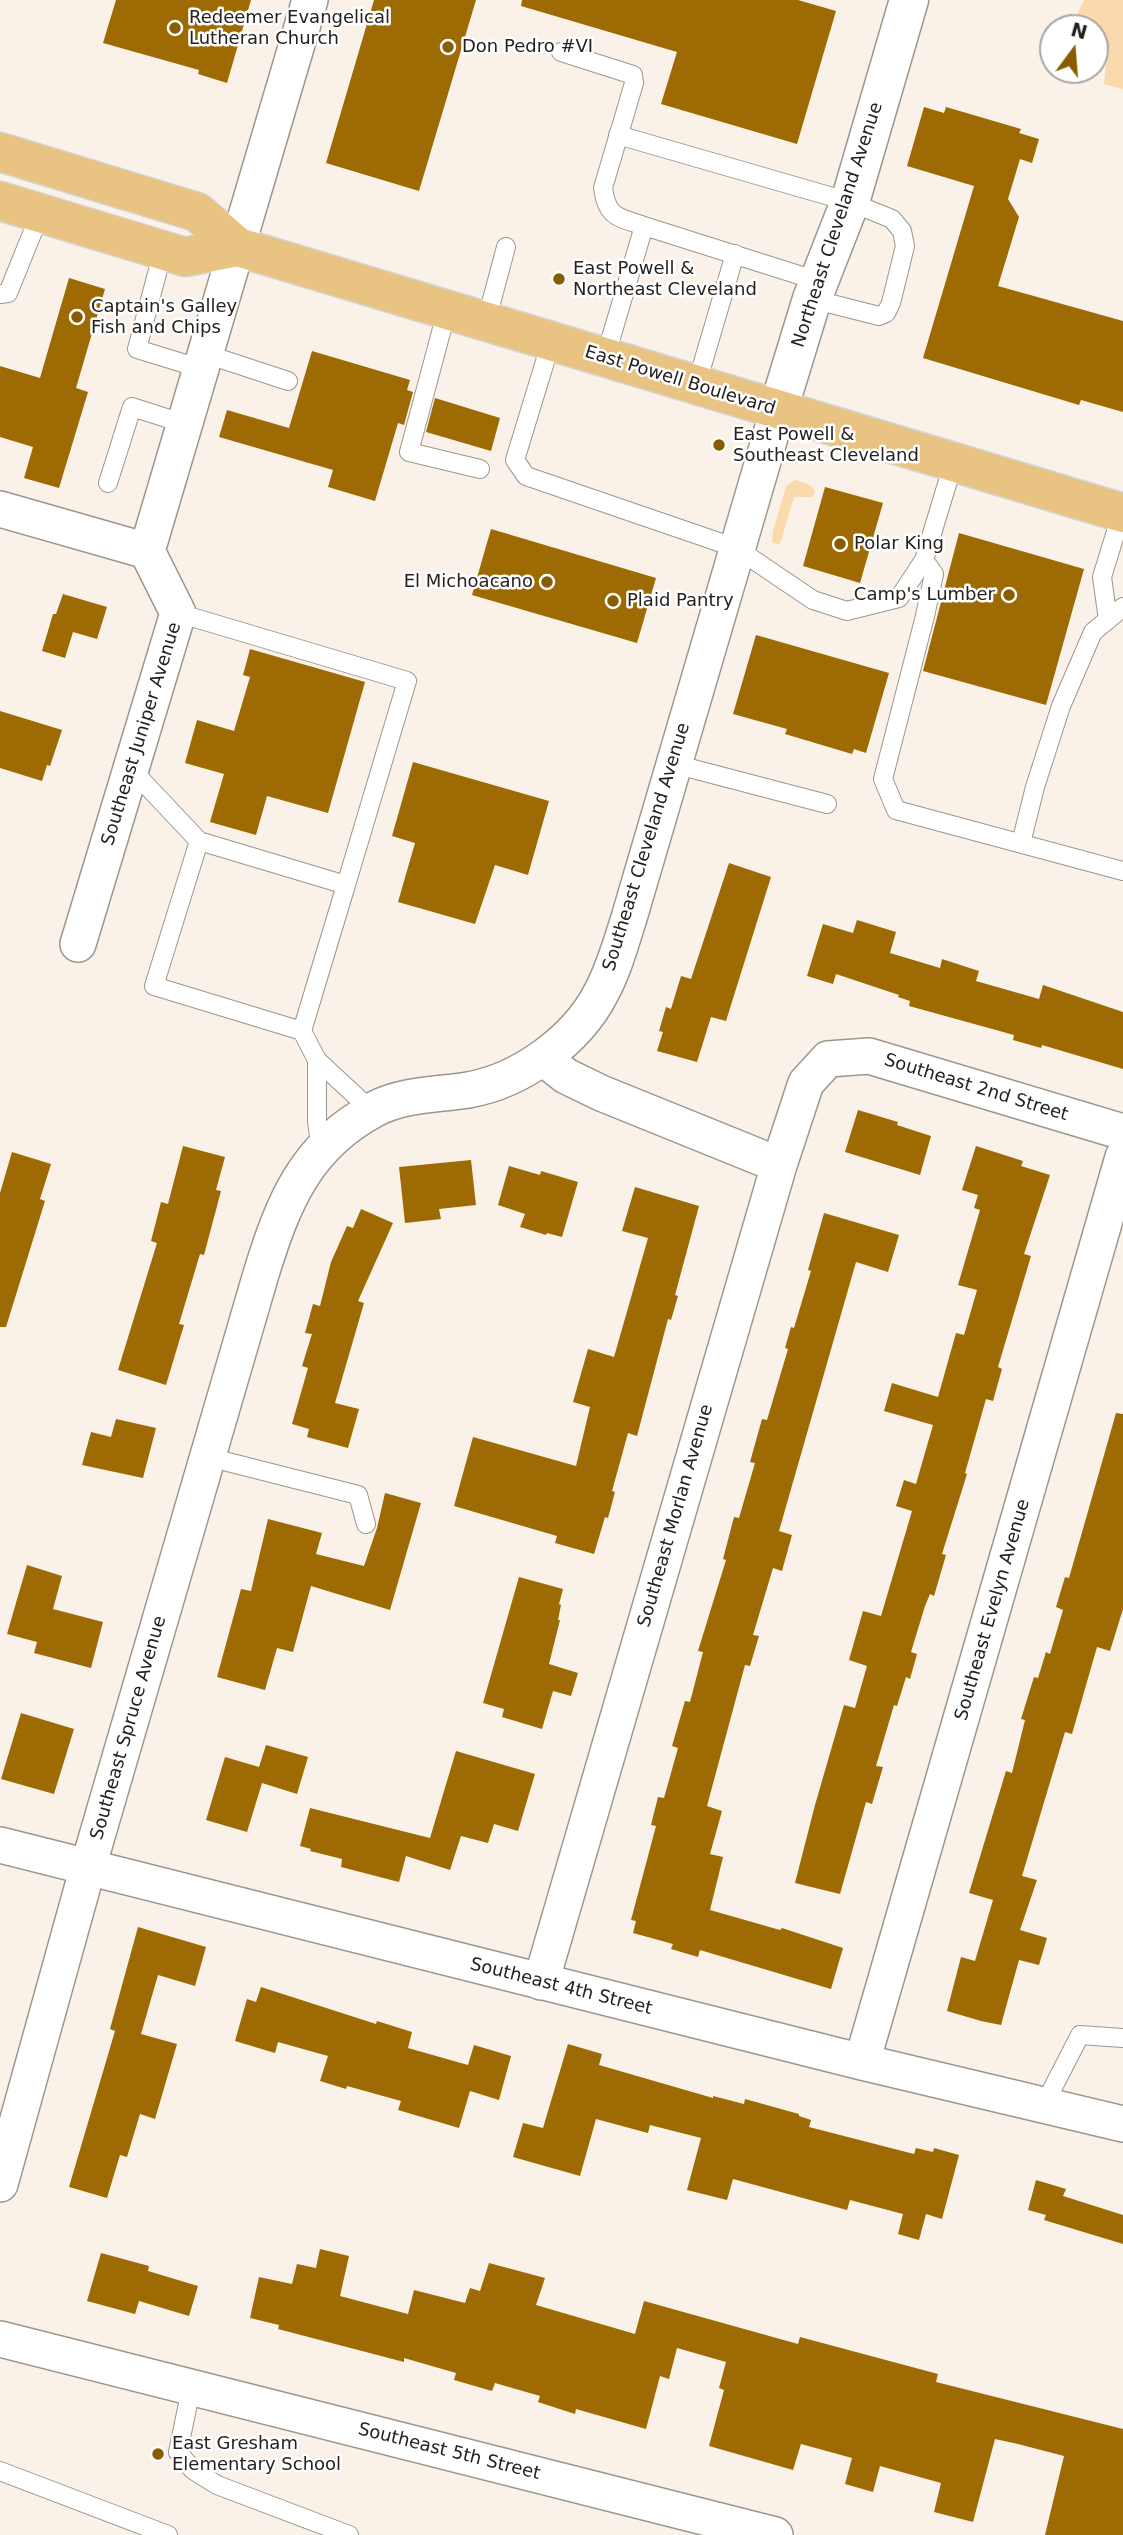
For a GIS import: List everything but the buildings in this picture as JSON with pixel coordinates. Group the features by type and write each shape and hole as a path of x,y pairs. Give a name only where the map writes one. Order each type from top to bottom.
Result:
{"main road":[{"name":"Northeast Cleveland Avenue","path":"778,410 815,290 850,202 909,0"},
{"name":"East Powell Boulevard","path":"0,152 197,212 238,247 1122,512"},
{"name":"East Powell Boulevard","path":"0,201 185,257 238,247"}],"street":[{"path":"0,509 147,551 310,0"},
{"name":"Southeast Cleveland Avenue","path":"261,1274 288,1197 302,1174 347,1127 372,1111 402,1099 471,1090 514,1073 543,1058 590,1011 611,972 778,410"},
{"name":"Southeast Juniper Avenue","path":"78,944 178,613 147,551"},
{"name":"Southeast 2nd Street","path":"828,1059 869,1056 1123,1132"},
{"path":"543,1058 566,1076 600,1093 779,1165"},
{"name":"Southeast Morlan Avenue","path":"541,1982 779,1165 806,1083 828,1059"},
{"name":"Southeast Evelyn Avenue","path":"862,2062 1123,1157"},
{"name":"Southeast Spruce Avenue","path":"0,2184 88,1867 261,1274"},
{"name":"Southeast 4th Street","path":"0,1845 862,2062 1123,2124"},
{"name":"Southeast 5th Street","path":"0,2339 191,2389 450,2451 764,2534"}],"lane":[{"path":"561,52 633,75 634,83 618,135 603,188 605,203 613,215 735,254 879,316 886,313 905,246 902,231 892,219 850,202 618,135"},
{"path":"0,294 9,293 40,214"},
{"path":"605,358 644,226"},
{"path":"486,322 506,247"},
{"path":"163,251 137,349 288,381"},
{"path":"696,386 735,254"},
{"path":"447,310 409,452 480,469"},
{"path":"551,342 515,460 526,476 736,548 813,600 847,611 899,598 924,560 954,461"},
{"path":"108,484 132,407 185,424"},
{"path":"1108,620 1102,577 1122,512"},
{"path":"924,560 934,574 884,779 896,810 1123,871"},
{"path":"1021,844 1035,787 1061,706 1093,632 1123,607"},
{"path":"178,613 407,681 302,1031 317,1060 372,1111"},
{"path":"674,764 827,804"},
{"path":"131,769 199,841 346,886"},
{"path":"199,841 154,986 302,1031"},
{"path":"317,1060 317,1121 321,1152"},
{"path":"208,1457 358,1495 366,1524"},
{"path":"1044,2105 1080,2035 1123,2038"},
{"path":"191,2389 178,2452 193,2470 217,2484 349,2535"},
{"path":"0,2472 168,2535"}],"shaded area":[{"path":"1084,0 1123,0 1123,89 1104,84 1109,84 1109,14 1078,14"},
{"path":"795,480 810,485 815,493 812,497 794,497 781,541 779,544 772,543 786,486"}],"place":[{"name":"Redeemer Evangelical Lutheran Church","path":"175,28"},
{"name":"Don Pedro #VI","path":"448,47"},
{"name":"East Powell & Northeast Cleveland","path":"559,279"},
{"name":"Captain's Galley Fish and Chips","path":"77,317"},
{"name":"East Powell & Southeast Cleveland","path":"719,445"},
{"name":"Polar King","path":"840,544"},
{"name":"El Michoacano","path":"547,582"},
{"name":"Camp's Lumber","path":"1009,595"},
{"name":"Plaid Pantry","path":"613,601"},
{"name":"East Gresham Elementary School","path":"158,2454"}]}
